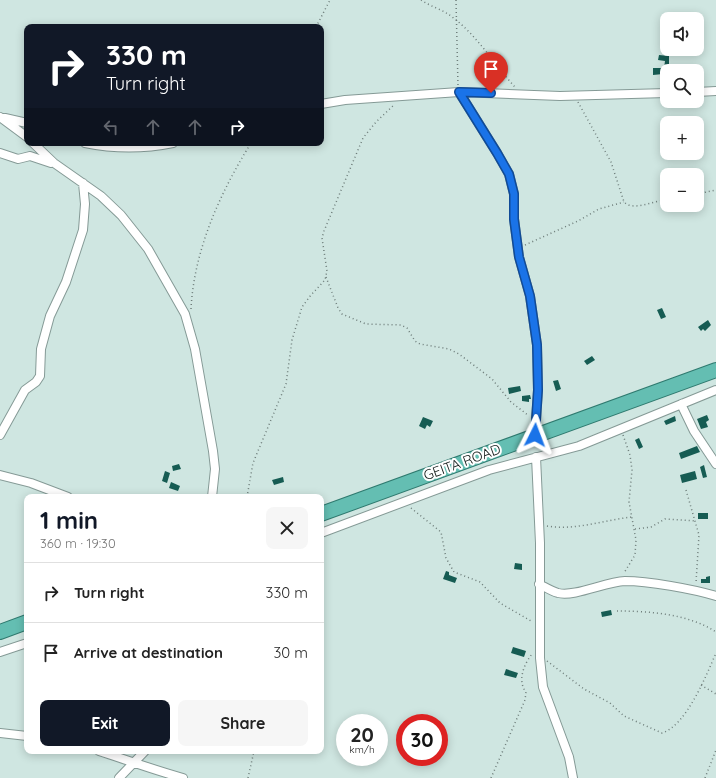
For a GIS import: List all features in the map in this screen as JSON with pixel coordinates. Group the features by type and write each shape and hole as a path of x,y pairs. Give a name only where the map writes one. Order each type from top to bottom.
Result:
{"highway":[{"name":"GEITA ROAD","path":"324,513 716,370"},
{"path":"0,632 24,623"}],"street":[{"path":"704,92 716,91"},
{"path":"459,92 509,174 514,194 514,219 518,248 530,296 537,345 538,390 535,435"},
{"path":"324,104 459,92 575,96 660,92"},
{"path":"0,117 24,122"},
{"path":"0,117 24,135"},
{"path":"36,146 54,164 102,196 121,215 148,249 177,298 190,327 213,451 215,469 212,494"},
{"path":"111,146 129,148 158,146"},
{"path":"0,153 18,159 30,156 54,164"},
{"path":"0,435 25,390 36,382 40,376 41,349 50,316 64,285 83,230 85,204 82,183"},
{"path":"324,532 489,470 579,446 716,390"},
{"path":"681,404 694,431 716,464"},
{"path":"536,457 539,524 539,625 543,687 569,757 573,778"},
{"path":"0,475 31,483 60,494"},
{"path":"539,584 559,594 619,582 695,591 716,596"},
{"path":"0,652 24,644"},
{"path":"0,733 24,736"},
{"path":"107,754 133,764 142,765 183,778"},
{"path":"119,778 142,754"}],"path":[{"path":"318,24 330,0"},
{"path":"421,0 456,20 489,53 504,75 522,95"},
{"path":"456,0 459,92"},
{"path":"404,96 376,122 362,138 322,238 326,276 338,308 342,314 366,324 401,325 407,328 416,341 420,344 449,350 459,354 492,379 521,411 536,420"},
{"path":"575,96 611,162 624,202 628,206 633,207 660,200"},
{"path":"190,327 193,283 207,231 236,168 249,146"},
{"path":"704,193 716,190"},
{"path":"518,248 578,221 599,209 624,202"},
{"path":"248,494 253,463 286,384 292,340 302,307 325,280 326,276"},
{"path":"619,582 635,555 635,529 629,502 632,470 627,445 620,430"},
{"path":"686,490 699,535 700,549 695,591"},
{"path":"402,503 417,512 441,532 446,558 454,572 480,582 500,603 539,625"},
{"path":"539,524 558,528 632,517"},
{"path":"635,529 651,528 665,519 696,521"},
{"path":"617,611 632,611 685,618 704,624 716,632"},
{"path":"491,778 525,700 526,692 522,685 524,668 528,660 540,651 569,680 610,703 624,716 662,733 671,729 678,722 701,685 716,653"},
{"path":"701,685 716,694"},
{"path":"705,778 716,750"},
{"path":"248,778 253,754"}],"building":[{"path":"659,55 669,56 669,64 665,64 665,61 658,60"},
{"path":"653,68 660,68 660,74 653,75"},
{"path":"662,308 666,317 661,319 657,310"},
{"path":"708,320 711,325 705,331 703,329 701,331 698,327"},
{"path":"592,356 595,360 587,365 584,361"},
{"path":"558,380 561,389 556,391 553,381"},
{"path":"520,386 521,391 509,394 508,388"},
{"path":"530,395 531,399 529,399 529,402 522,401 522,396"},
{"path":"707,415 709,420 706,422 708,427 701,429 697,419"},
{"path":"675,416 676,421 666,425 664,421"},
{"path":"423,417 433,421 430,427 427,425 425,429 419,426"},
{"path":"639,438 643,447 639,449 635,440"},
{"path":"697,446 700,452 681,459 679,453"},
{"path":"179,464 181,469 173,471 172,466"},
{"path":"704,465 707,477 703,478 700,467"},
{"path":"165,471 170,473 167,483 162,481"},
{"path":"695,471 697,479 682,483 680,475"},
{"path":"283,477 284,482 274,485 272,480"},
{"path":"171,482 180,486 178,491 169,488"},
{"path":"698,513 708,513 708,519 698,519"},
{"path":"515,563 522,564 522,570 514,569"},
{"path":"446,571 449,572 449,575 457,578 455,583 443,579"},
{"path":"710,576 710,583 701,583 701,579 706,579 706,577"},
{"path":"611,610 612,615 602,617 601,612"},
{"path":"513,647 526,651 524,657 511,653"},
{"path":"506,669 518,673 516,678 504,675"}],"route":[{"path":"491,93 459,92 485,132 509,174 514,194 514,219 519,257 530,296 537,345 538,390 535,435"}]}
